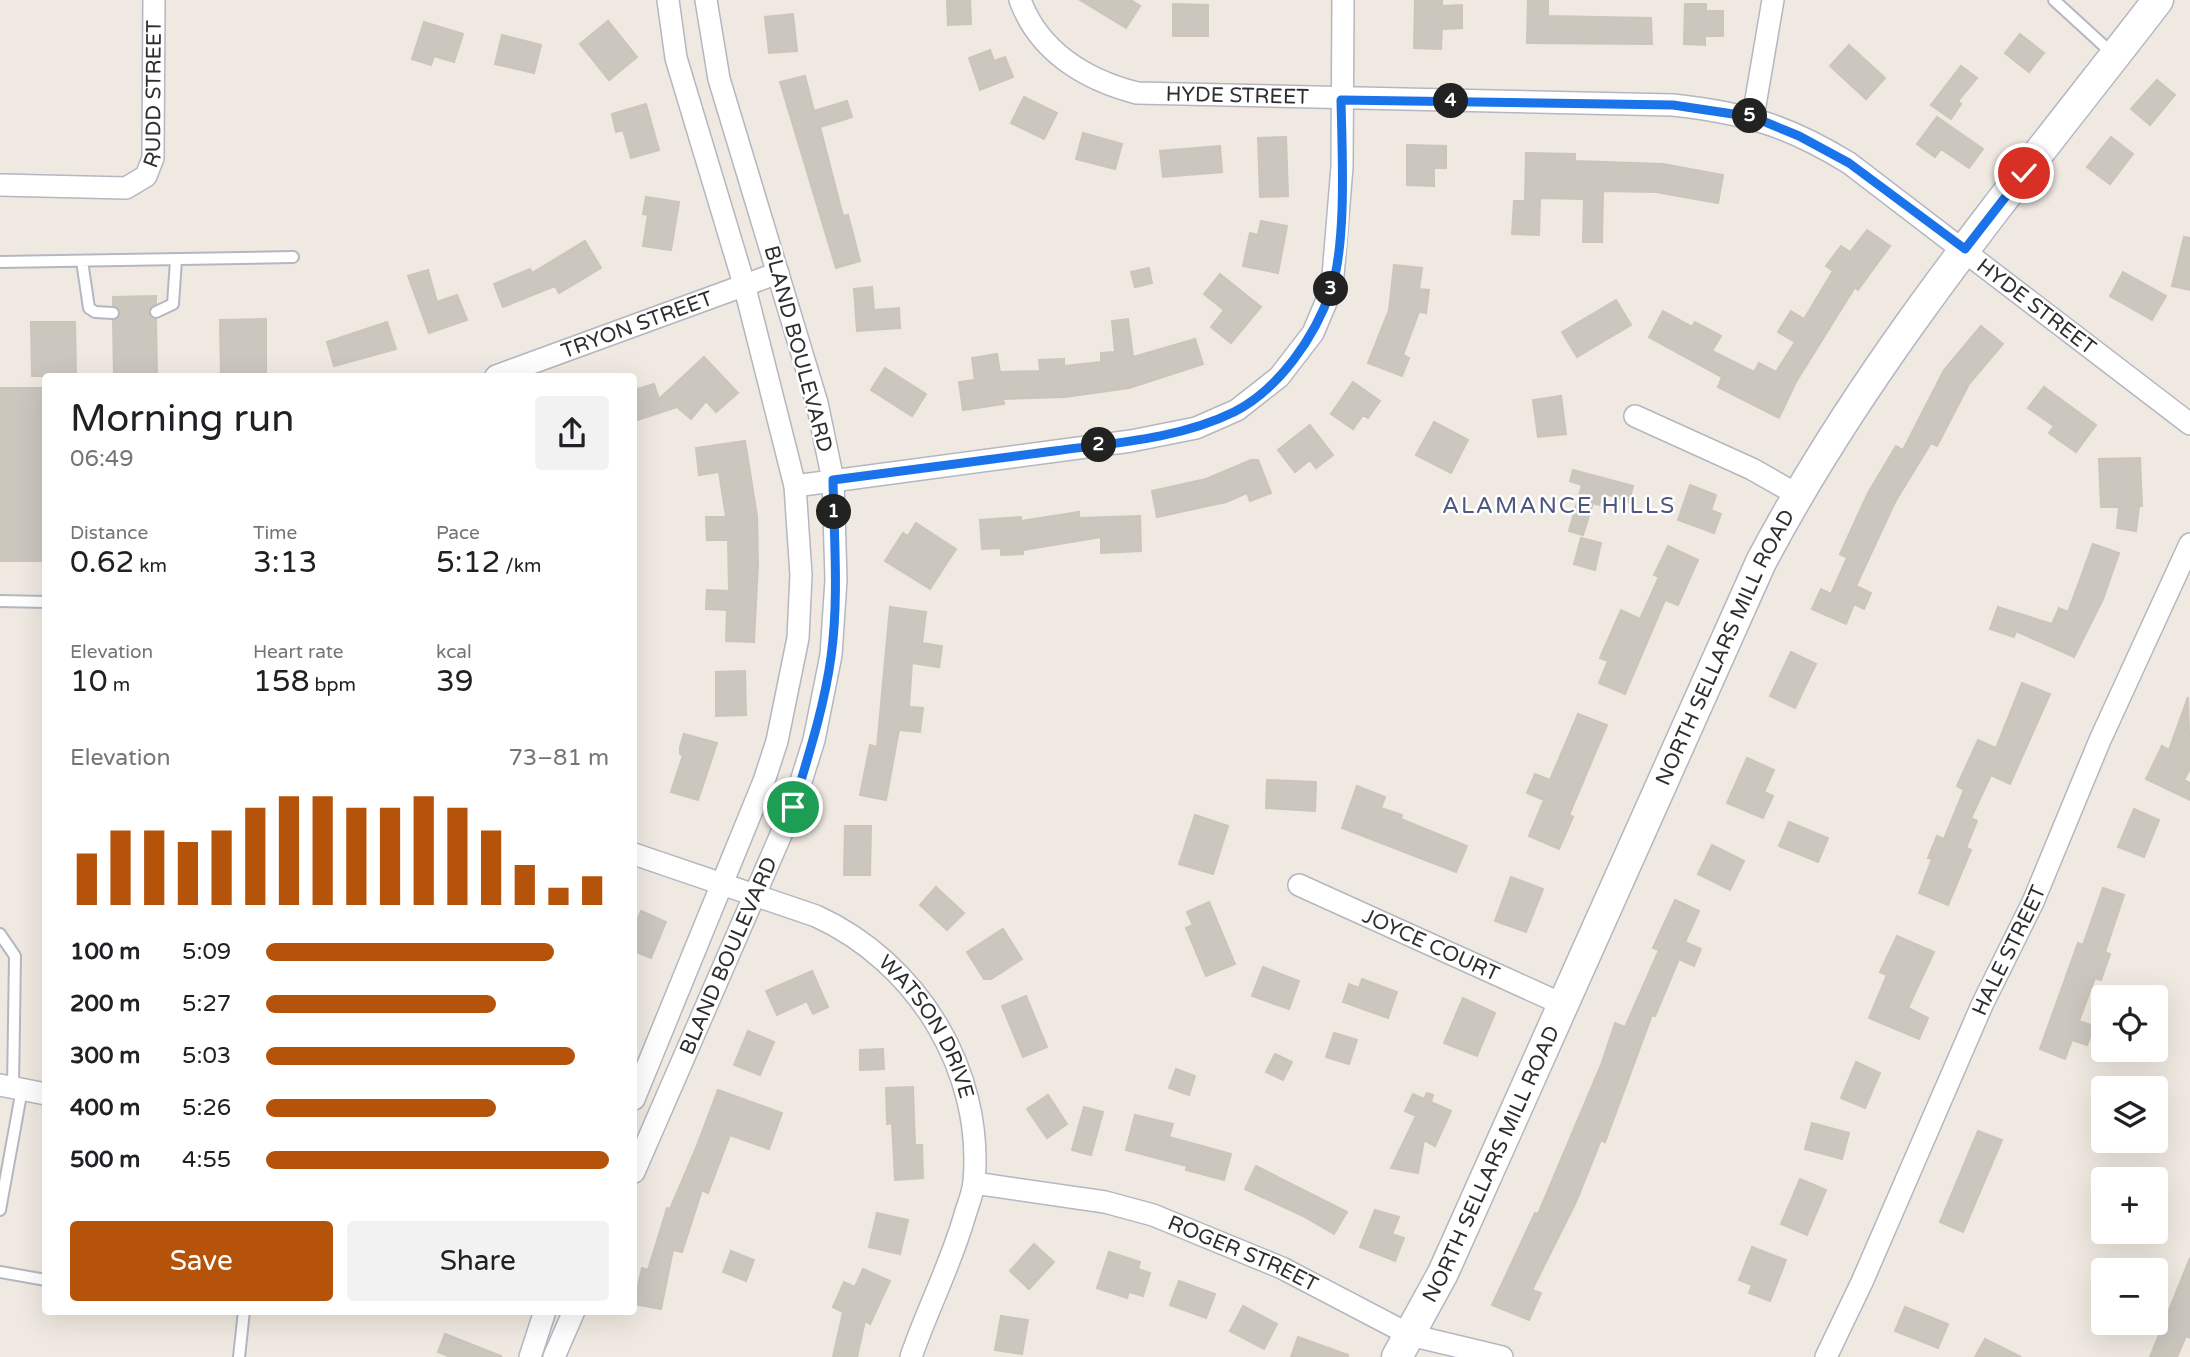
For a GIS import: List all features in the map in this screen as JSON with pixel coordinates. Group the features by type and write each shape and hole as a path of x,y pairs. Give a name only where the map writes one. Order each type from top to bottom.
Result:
{"street":[{"name":"RUDD STREET","path":"0,185 125,188 138,183 146,176 153,159 154,0"},
{"name":"BLAND BOULEVARD","path":"637,1091 764,781 791,680 801,575 795,486 744,284 676,58 668,0"},
{"name":"BLAND BOULEVARD","path":"637,1165 793,807 824,695 831,654 836,580 833,480 817,403 719,79 706,0"},
{"name":"HYDE STREET","path":"1020,0 1036,31 1074,68 1110,86 1137,93 1341,100 1673,105 1753,117 1799,136 1849,163 1965,249 2085,345 2190,424"},
{"path":"795,486 1131,441 1196,428 1237,410 1279,377 1313,333 1332,288 1338,240 1343,0"},
{"path":"1753,117 1773,0"},
{"name":"NORTH SELLARS MILL ROAD","path":"1403,1346 1443,1273 1761,562 1796,494 1868,379 2158,0"},
{"name":"TRYON STREET","path":"504,373 778,273"},
{"path":"1635,416 1752,469 1796,494"},
{"name":"HALE STREET","path":"1826,1357 1862,1282 1982,1005 2032,902 2100,740 2190,544"},
{"name":"WATSON DRIVE","path":"637,855 844,929 891,966 915,991 936,1020 958,1067 972,1124 974,1183 956,1247 911,1357"},
{"name":"JOYCE COURT","path":"1299,885 1564,1005"},
{"path":"12,1087 42,1093"},
{"name":"ROGER STREET","path":"974,1183 1105,1202 1153,1214 1282,1268 1403,1346 1502,1357"},
{"path":"530,1357 544,1315"},
{"path":"554,1357 572,1315"}],"lane":[{"path":"2054,0 2115,56"},
{"path":"0,262 293,257"},
{"path":"156,312 173,304 176,260"},
{"path":"82,261 89,308 95,312 113,313"},
{"path":"0,601 42,602"},
{"path":"0,934 15,956 12,1087 0,1210"},
{"path":"0,1272 42,1279"},
{"path":"239,1357 244,1315"}],"building":[{"path":"947,0 970,0 971,24 948,25"},
{"path":"1080,0 1131,0 1140,6 1126,28"},
{"path":"1415,0 1442,0 1442,6 1462,5 1462,28 1442,29 1441,49 1414,48"},
{"path":"1528,0 1548,0 1548,16 1651,18 1652,44 1527,43"},
{"path":"1173,4 1208,5 1208,36 1173,36"},
{"path":"1685,4 1706,4 1706,11 1723,11 1723,36 1705,36 1705,45 1684,44"},
{"path":"793,14 797,51 769,53 765,17"},
{"path":"608,21 637,57 609,80 580,44"},
{"path":"424,22 463,34 454,62 434,56 431,65 412,59"},
{"path":"2020,34 2044,53 2029,72 2005,53"},
{"path":"502,35 541,45 534,73 495,64"},
{"path":"1849,45 1885,78 1866,99 1830,66"},
{"path":"990,50 994,61 1005,57 1013,77 980,90 969,58"},
{"path":"1961,66 1977,78 1958,101 1961,104 1951,119 1931,105"},
{"path":"805,76 814,111 847,101 852,117 820,127 843,216 848,215 860,261 836,268 780,82"},
{"path":"2157,80 2175,95 2150,125 2131,109"},
{"path":"1024,97 1057,113 1044,139 1011,123"},
{"path":"646,104 659,150 631,158 623,130 616,132 612,114"},
{"path":"1937,117 1983,149 1969,168 1941,149 1935,157 1917,144"},
{"path":"1083,133 1122,144 1115,169 1076,159"},
{"path":"1286,137 1288,196 1260,197 1258,138"},
{"path":"2111,137 2133,154 2110,184 2087,167"},
{"path":"1407,145 1446,146 1446,168 1434,168 1434,186 1407,185"},
{"path":"1220,146 1222,172 1163,177 1160,151"},
{"path":"1526,153 1575,154 1575,161 1663,164 1723,175 1718,203 1656,192 1603,191 1602,242 1583,242 1584,199 1540,198 1539,235 1512,234 1514,201 1525,201"},
{"path":"646,197 679,202 671,250 643,246 648,215 643,214"},
{"path":"1261,221 1287,226 1278,273 1243,266 1250,233 1258,235"},
{"path":"1867,230 1890,246 1858,290 1855,287 1796,382 1779,418 1718,387 1722,377 1649,337 1663,311 1692,327 1695,322 1721,336 1712,351 1754,372 1759,363 1776,372 1795,342 1778,332 1791,311 1804,319 1833,271 1826,266 1841,246 1850,252"},
{"path":"2184,237 2190,238 2190,290 2172,286"},
{"path":"585,241 601,268 559,293 555,286 503,307 494,284 530,269 532,273"},
{"path":"1394,265 1422,268 1419,289 1429,290 1426,313 1419,312 1403,355 1409,358 1402,376 1368,363 1389,310"},
{"path":"1149,268 1152,283 1135,287 1131,272"},
{"path":"428,270 437,302 457,295 467,320 429,333 408,276"},
{"path":"2123,272 2166,296 2152,320 2110,296"},
{"path":"1220,274 1261,307 1231,343 1211,327 1224,310 1204,294"},
{"path":"872,287 874,310 899,308 900,328 857,331 854,289"},
{"path":"156,296 156,303 148,312 156,320 157,373 114,373 113,321 121,313 113,305 113,297"},
{"path":"1616,300 1631,325 1577,357 1562,332"},
{"path":"266,319 266,373 221,373 220,320"},
{"path":"1128,319 1133,357 1195,339 1203,364 1129,388 1065,397 1003,399 1004,404 963,410 959,382 975,380 972,358 997,354 1000,372 1040,371 1039,360 1064,359 1064,366 1101,362 1101,353 1115,352 1112,321"},
{"path":"31,322 75,322 76,373 42,373 42,376 32,376"},
{"path":"387,322 396,349 334,366 327,342"},
{"path":"1981,326 2003,344 1969,384 1937,446 1931,443 1895,502 1856,586 1871,593 1864,609 1854,604 1846,624 1812,609 1821,589 1831,594 1847,558 1840,554 1868,493 1896,446 1903,450 1944,370"},
{"path":"704,357 738,393 716,412 706,401 691,419 677,407 637,420 637,389 654,384 659,399"},
{"path":"885,368 926,394 912,416 871,390"},
{"path":"1353,382 1380,401 1368,418 1363,415 1353,429 1331,414"},
{"path":"2044,387 2096,425 2076,452 2049,433 2054,426 2028,408"},
{"path":"0,388 42,388 42,561 0,561"},
{"path":"1561,396 1566,434 1538,437 1533,400"},
{"path":"1434,422 1468,440 1451,473 1416,455"},
{"path":"1310,425 1333,455 1316,468 1310,460 1295,472 1278,450"},
{"path":"745,441 757,516 758,564 754,642 726,641 727,610 706,609 707,590 729,591 728,540 707,540 706,517 726,517 719,472 699,475 696,448"},
{"path":"2140,458 2142,506 2139,506 2136,531 2117,528 2119,507 2101,507 2099,459"},
{"path":"1251,460 1258,460 1271,493 1250,501 1247,493 1226,502 1157,517 1152,491 1206,479"},
{"path":"1573,470 1633,486 1629,502 1603,493 1599,505 1593,503 1583,535 1569,531 1582,485 1570,481"},
{"path":"1690,485 1716,495 1711,510 1721,514 1714,533 1678,520"},
{"path":"1079,512 1079,518 1140,516 1141,551 1101,553 1101,537 1023,550 1023,554 1001,555 1001,548 982,549 980,520 1021,517 1021,521"},
{"path":"916,523 956,549 930,589 885,561 903,533 908,536"},
{"path":"1581,538 1601,543 1595,570 1574,564"},
{"path":"2093,544 2119,553 2103,599 2074,657 2016,631 2014,637 1990,629 1998,607 2052,624 2059,608 2068,612"},
{"path":"1668,546 1698,560 1678,605 1665,600 1625,694 1599,683 1608,661 1600,658 1621,610 1640,619 1659,577 1654,575"},
{"path":"890,607 926,612 922,643 942,646 939,667 912,663 909,707 923,708 920,732 899,730 886,800 860,795 870,745 877,747"},
{"path":"1791,652 1816,664 1795,708 1770,696"},
{"path":"745,671 746,715 716,716 716,672"},
{"path":"2022,683 2050,694 2010,784 1991,775 1971,818 1977,821 1966,848 1971,850 1948,905 1919,893 1932,859 1928,858 1937,836 1944,839 1964,790 1957,786 1978,740 1996,748"},
{"path":"2188,697 2190,769 2184,780 2190,783 2190,800 2146,779 2162,746 2169,750"},
{"path":"1578,714 1607,725 1569,815 1573,817 1559,849 1529,836 1544,800 1527,793 1535,774 1550,780"},
{"path":"684,734 717,743 698,800 671,792 683,755 680,754 680,747"},
{"path":"1747,758 1774,770 1764,792 1773,796 1763,818 1727,803"},
{"path":"1267,780 1316,782 1315,811 1266,808"},
{"path":"1357,786 1385,797 1381,808 1402,815 1401,819 1467,846 1456,872 1342,828"},
{"path":"2134,809 2159,820 2144,857 2118,847"},
{"path":"1195,815 1228,826 1213,874 1179,864"},
{"path":"1789,822 1828,838 1818,862 1779,846"},
{"path":"845,826 871,826 870,875 844,875"},
{"path":"1712,845 1744,861 1730,890 1698,874"},
{"path":"1511,877 1543,889 1526,932 1495,921"},
{"path":"936,887 964,913 947,930 920,905"},
{"path":"2103,888 2124,895 2105,952 2110,954 2101,980 2095,978 2091,985 2079,1021 2091,1025 2091,1034 2087,1045 2072,1040 2065,1059 2040,1049 2078,943 2083,945"},
{"path":"1675,900 1699,911 1685,942 1701,949 1694,966 1679,959 1655,1016 1652,1015 1605,1142 1601,1140 1576,1202 1532,1290 1541,1293 1529,1320 1492,1305 1535,1213 1538,1214 1601,1065 1615,1023 1625,1027 1659,950 1653,948"},
{"path":"1209,902 1235,964 1206,976 1186,928 1193,925 1187,912"},
{"path":"641,911 666,922 651,958 637,952 637,921"},
{"path":"1003,929 1022,959 991,979 984,979 967,952"},
{"path":"1897,936 1934,952 1908,1008 1928,1018 1919,1039 1869,1018 1887,975 1880,972"},
{"path":"1263,967 1299,981 1289,1009 1252,996"},
{"path":"812,971 828,1007 813,1014 807,1001 777,1015 766,991"},
{"path":"1362,979 1397,992 1388,1018 1343,1002 1349,984 1359,988"},
{"path":"1026,996 1047,1047 1023,1057 1002,1006"},
{"path":"1463,998 1495,1013 1477,1056 1444,1043"},
{"path":"748,1031 774,1042 760,1075 734,1065"},
{"path":"1334,1033 1357,1040 1349,1064 1326,1057"},
{"path":"883,1049 884,1069 860,1070 860,1050"},
{"path":"1275,1054 1292,1062 1283,1080 1266,1072"},
{"path":"1856,1062 1880,1073 1865,1108 1841,1098"},
{"path":"1176,1069 1195,1076 1189,1095 1169,1088"},
{"path":"913,1087 915,1145 922,1145 923,1178 895,1180 892,1123 887,1124 886,1088"},
{"path":"718,1090 782,1113 769,1149 730,1135 708,1193 702,1190 682,1252 673,1250 661,1309 637,1305 642,1268 648,1270 667,1208 670,1209"},
{"path":"1427,1093 1433,1095 1431,1102 1451,1111 1435,1146 1424,1140 1418,1173 1391,1168 1416,1116 1405,1111 1413,1094 1424,1099"},
{"path":"1048,1095 1067,1124 1047,1138 1027,1109"},
{"path":"1084,1107 1103,1112 1091,1155 1072,1150"},
{"path":"1135,1115 1173,1124 1169,1137 1231,1154 1224,1180 1186,1170 1187,1166 1126,1150"},
{"path":"1812,1123 1849,1133 1842,1159 1805,1149"},
{"path":"1978,1131 2002,1140 1963,1232 1940,1222"},
{"path":"1256,1166 1347,1212 1334,1234 1245,1189"},
{"path":"1800,1179 1826,1190 1807,1235 1781,1224"},
{"path":"1375,1210 1399,1217 1392,1234 1404,1238 1395,1261 1360,1247"},
{"path":"877,1213 908,1220 900,1254 869,1247"},
{"path":"1034,1244 1054,1262 1029,1289 1010,1271"},
{"path":"1752,1247 1786,1260 1770,1301 1749,1293 1752,1285 1739,1280"},
{"path":"731,1251 754,1260 746,1281 723,1272"},
{"path":"1109,1252 1140,1262 1138,1269 1150,1273 1143,1296 1129,1292 1127,1298 1097,1288"},
{"path":"2190,1258 2190,1338 2186,1336 2177,1357 2150,1357 2159,1335 2168,1335 2168,1312"},
{"path":"863,1269 890,1281 870,1324 865,1321 857,1357 833,1357 843,1312 833,1307 844,1282 855,1287"},
{"path":"1179,1281 1215,1294 1206,1318 1170,1305"},
{"path":"1243,1306 1277,1324 1264,1349 1230,1331"},
{"path":"1905,1307 1948,1324 1938,1348 1895,1331"},
{"path":"1001,1316 1028,1320 1022,1354 995,1350"},
{"path":"445,1334 501,1357 450,1357 438,1352"},
{"path":"1298,1337 1348,1355 1348,1357 1291,1357"},
{"path":"1985,1339 2021,1357 1975,1357"}],"district":[{"name":"ALAMANCE HILLS","path":"1559,506"}],"route":[{"path":"793,807 814,740 831,654 836,580 833,480 1131,441 1196,428 1237,410 1279,377 1313,333 1332,288 1342,167 1341,100 1673,105 1753,117 1799,136 1849,163 1965,249 2024,173"}]}
